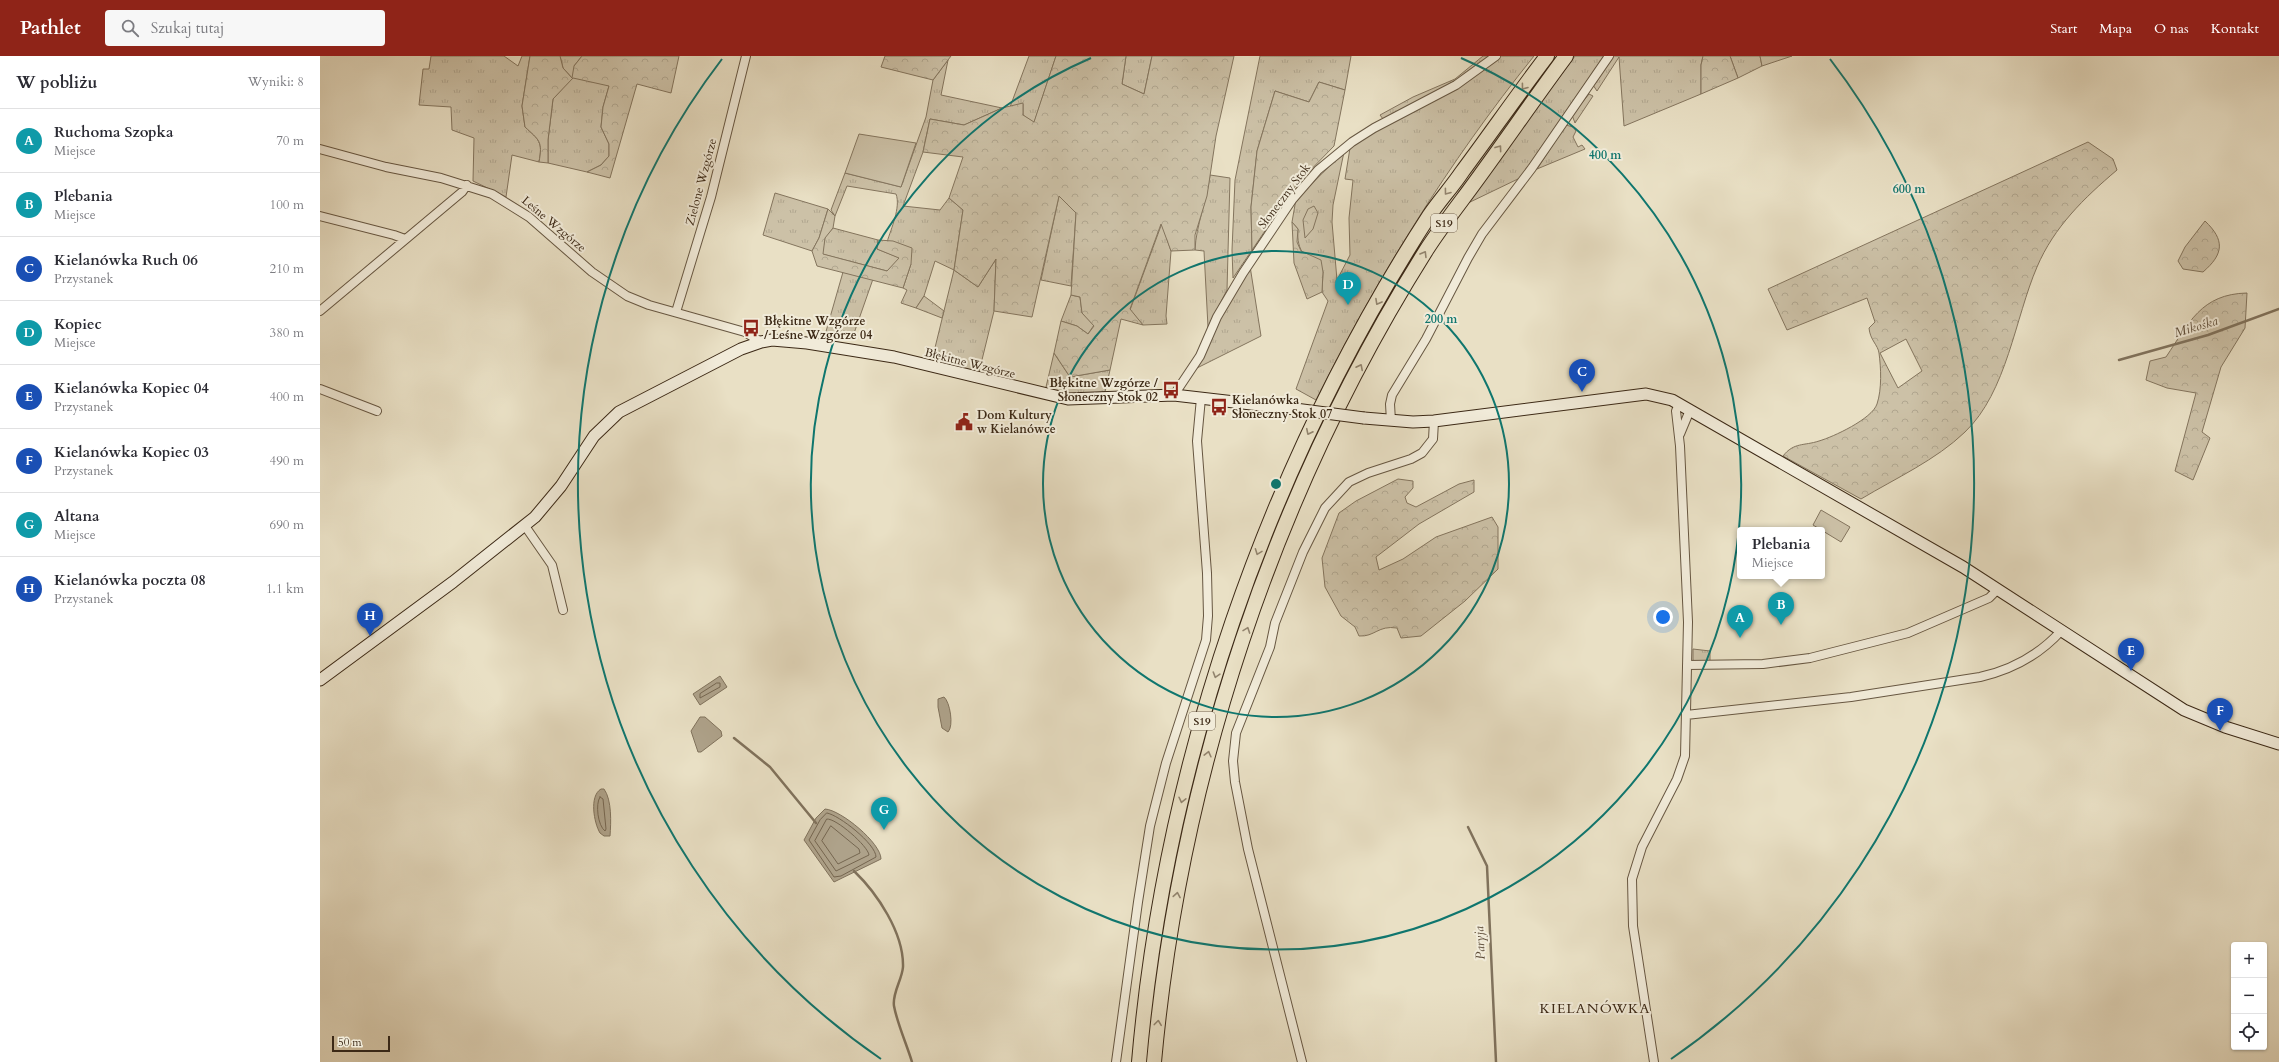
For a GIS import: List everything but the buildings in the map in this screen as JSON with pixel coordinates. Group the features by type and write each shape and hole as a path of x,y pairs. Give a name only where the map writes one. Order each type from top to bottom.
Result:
{"highway":[{"name":"S19","path":"1139,1062 1150,968 1167,866 1197,740 1236,613 1277,502 1348,356 1403,259 1431,214 1548,56"},
{"name":"S19","path":"1154,1062 1168,950 1180,882 1212,738 1240,649 1300,491 1358,370 1426,251 1445,221 1566,56"}],"street":[{"name":"Zielone Wzgórze","path":"676,312 711,197 746,56"},
{"path":"1390,421 1390,404 1392,395 1426,339 1482,234 1532,168 1609,56"},
{"name":"Słoneczny Stok","path":"1174,395 1200,356 1217,317 1243,273 1292,200 1318,170 1352,142 1374,128 1456,85 1495,57"},
{"name":"Leśne Wzgórze","path":"320,149 467,185 492,194 529,216 607,284 627,296 745,332 761,342"},
{"path":"320,311 462,192 467,185"},
{"path":"320,216 394,234 405,239"},
{"name":"Błękitne Wzgórze","path":"320,680 525,526 545,506 594,436 619,412 741,349 761,342 785,340 894,358 1068,399 1174,395 1390,421 1434,421 1632,395 1656,395 1690,410 1928,546 2184,710 2225,727 2279,744"},
{"path":"320,389 377,411"},
{"path":"1116,1062 1150,826 1166,763 1206,640 1208,616 1207,573 1197,441 1201,398"},
{"path":"1654,1062 1633,926 1632,879 1642,847 1677,779 1685,756 1688,622 1680,435 1676,411 1679,404"},
{"path":"1680,435 1690,410"},
{"path":"1302,1062 1248,849 1235,782 1233,761 1236,733 1270,647 1277,617 1303,552 1325,508 1349,482 1368,473 1411,459 1422,453 1433,439 1434,421"},
{"path":"525,526 552,564 563,610"},
{"path":"1687,664 1763,664 1817,656 1908,633 1989,598 1998,590"},
{"path":"1686,715 1858,696 1980,677 1997,673 2038,652 2061,631"}],"green space":[{"path":"431,56 504,56 518,66 522,56 530,56 522,106 525,127 537,138 540,145 539,162 512,155 506,197 473,181 474,138 452,130 451,107 419,105 423,69 429,69"},
{"path":"530,56 560,56 563,68 572,78 574,66 582,56 679,56 671,93 637,84 610,178 587,172 601,165 609,156 609,144 601,127 603,107 609,86 573,78 553,99 548,140 548,163 539,162 540,145 537,138 525,127 522,106"},
{"path":"560,56 582,56 574,66 609,86 603,107 601,127 609,144 609,156 601,165 587,172 548,163 548,140 553,99 572,78 563,68"},
{"path":"885,56 951,56 933,80 881,67"},
{"path":"1029,56 1056,56 1034,123 1023,115 1023,104 1010,107"},
{"path":"1056,56 1126,56 1122,84 1144,94 1152,56 1234,56 1216,136 1207,196 1195,235 1195,250 1171,251 1161,224 1130,309 1143,325 1121,319 1110,370 1070,377 1054,353 1061,321 1077,326 1088,334 1094,326 1082,313 1080,297 1071,295 1076,213 1059,196 1032,317 994,311 996,259 978,287 954,270 963,210 949,198 963,157 923,152 930,119 964,125 1002,108 1023,103 1023,115 1034,122"},
{"path":"1126,56 1152,56 1144,94 1122,84"},
{"path":"1260,56 1351,56 1345,90 1319,82 1309,102 1275,91 1257,151 1251,207 1252,250 1233,278 1232,250 1235,180"},
{"path":"1483,56 1492,56 1458,81 1383,119 1380,115 1413,97 1455,79"},
{"path":"1501,56 1534,56 1502,96 1472,138 1416,222 1364,310 1316,400 1296,389 1328,301 1322,292 1323,272 1304,254 1299,244 1298,229 1292,222 1296,199 1344,152 1333,205 1332,222 1337,280 1350,255 1349,218 1353,180 1345,179 1350,148 1381,127 1468,81"},
{"path":"1575,56 1604,56 1520,178 1466,204"},
{"path":"1612,56 1703,56 1701,65 1701,94 1624,126 1619,57 1597,91 1593,85"},
{"path":"1703,56 1730,56 1738,78 1701,94 1701,65"},
{"path":"1730,56 1760,56 1762,66 1738,78"},
{"path":"1760,56 1792,56 1762,66"},
{"path":"948,60 941,95 1002,108 964,125 930,119 923,152 903,206 940,210 949,198 963,210 954,270 935,261 924,296 916,308 901,303 907,290 903,288 911,264 887,242 896,211 896,194 847,186 835,216 831,210 845,173 901,187 926,117 933,80"},
{"path":"1319,82 1345,90 1334,146 1296,185 1252,250 1251,207 1257,151 1275,91 1309,102"},
{"path":"1589,94 1593,96 1575,123 1572,115"},
{"path":"1566,125 1573,127 1576,131 1573,137 1578,147 1582,145 1585,149 1537,169"},
{"path":"859,134 916,143 901,187 845,173"},
{"path":"2088,142 2113,159 2117,170 2093,191 2071,214 2061,226 2044,252 2029,287 2000,376 1991,397 1979,416 1954,442 1929,460 1861,499 1783,456 1795,446 1814,443 1851,427 1868,416 1874,410 1879,398 1881,372 1878,350 1872,339 1869,328 1875,322 1867,298 1787,330 1768,289","holes":["1906,339 1922,371 1898,388 1880,353"]},
{"path":"1210,175 1230,178 1227,290 1208,327 1204,251 1195,250 1197,231 1207,194"},
{"path":"775,193 828,209 819,238 812,251 763,235"},
{"path":"1059,196 1076,213 1071,286 1041,280"},
{"path":"1314,206 1318,213 1313,229 1305,238 1303,220 1308,209"},
{"path":"828,209 835,216 833,228 825,238 823,254 887,271 899,258 877,249 878,240 893,241 912,248 911,264 903,288 817,266 812,251 819,238"},
{"path":"2205,221 2212,228 2219,241 2218,253 2215,259 2203,272 2183,269 2178,261 2185,247"},
{"path":"1292,222 1298,229 1297,242 1301,251 1321,260 1323,272 1322,292 1307,299 1294,263"},
{"path":"1162,223 1171,251 1166,316 1167,324 1143,325 1130,310"},
{"path":"833,228 878,240 877,249 900,258 887,271 822,254 825,237"},
{"path":"996,259 994,311 979,372 932,360 954,270 978,287"},
{"path":"1250,266 1261,336 1195,369 1216,326"},
{"path":"843,272 873,279 852,339 825,335"},
{"path":"2247,293 2245,328 2221,367 2202,432 2210,438 2193,480 2175,471 2196,393 2167,388 2146,380 2150,361 2166,357 2190,322 2207,305 2218,299 2231,295"},
{"path":"1071,295 1080,297 1082,313 1094,325 1088,334 1077,326 1061,321"},
{"path":"924,296 944,311 942,318 916,308"},
{"path":"1054,353 1070,377 1110,370 1105,392 1068,393 1046,387"},
{"path":"1398,479 1413,481 1413,488 1405,497 1407,503 1416,507 1459,484 1474,480 1474,492 1419,524 1376,557 1379,570 1403,559 1436,537 1492,517 1498,527 1498,569 1465,601 1421,636 1401,638 1397,628 1385,628 1369,635 1359,636 1355,627 1341,616 1325,587 1322,558 1339,513 1356,501"},
{"path":"1821,510 1850,527 1841,542 1825,532 1825,527 1816,527 1813,525"},
{"path":"1693,649 1710,651 1710,662 1693,662"}],"water":[{"path":"720,676 727,687 700,705 693,694"},
{"path":"944,697 948,704 951,720 950,729 948,732 942,728 938,707 938,699"},
{"path":"700,717 705,717 721,731 722,736 701,752 698,752 691,731"},
{"path":"604,789 607,794 610,805 610,836 604,836 600,833 596,823 594,803 597,792"},
{"path":"825,809 832,811 850,821 868,836 879,852 881,859 834,882 804,840 816,818"}],"waterway":[{"name":"Mikośka","path":"2119,360 2208,335 2279,309"},
{"path":"734,738 770,767 816,823"},
{"name":"Paryja","path":"1468,827 1487,866 1496,1062"},
{"path":"854,871 872,890 888,914 899,941 903,967 894,996 894,1006 897,1020 912,1062"}],"place":[{"name":"Kopiec","path":"1348,305"},
{"name":"Błękitne Wzgórze / Leśne Wzgórze 04","path":"751,328"},
{"name":"Błękitne Wzgórze / Słoneczny Stok 02","path":"1171,390"},
{"name":"Kielanówka Ruch 06","path":"1582,392"},
{"name":"Kielanówka Słoneczny Stok 07","path":"1219,407"},
{"name":"Dom Kultury w Kielanówce","path":"964,422"},
{"name":"Plebania","path":"1781,625"},
{"name":"Kielanówka poczta 08","path":"370,636"},
{"name":"Ruchoma Szopka","path":"1740,638"},
{"name":"Kielanówka Kopiec 04","path":"2131,671"},
{"name":"Kielanówka Kopiec 03","path":"2220,731"},
{"name":"Altana","path":"884,830"}],"district":[{"name":"KIELANÓWKA","path":"1595,1008"}]}
